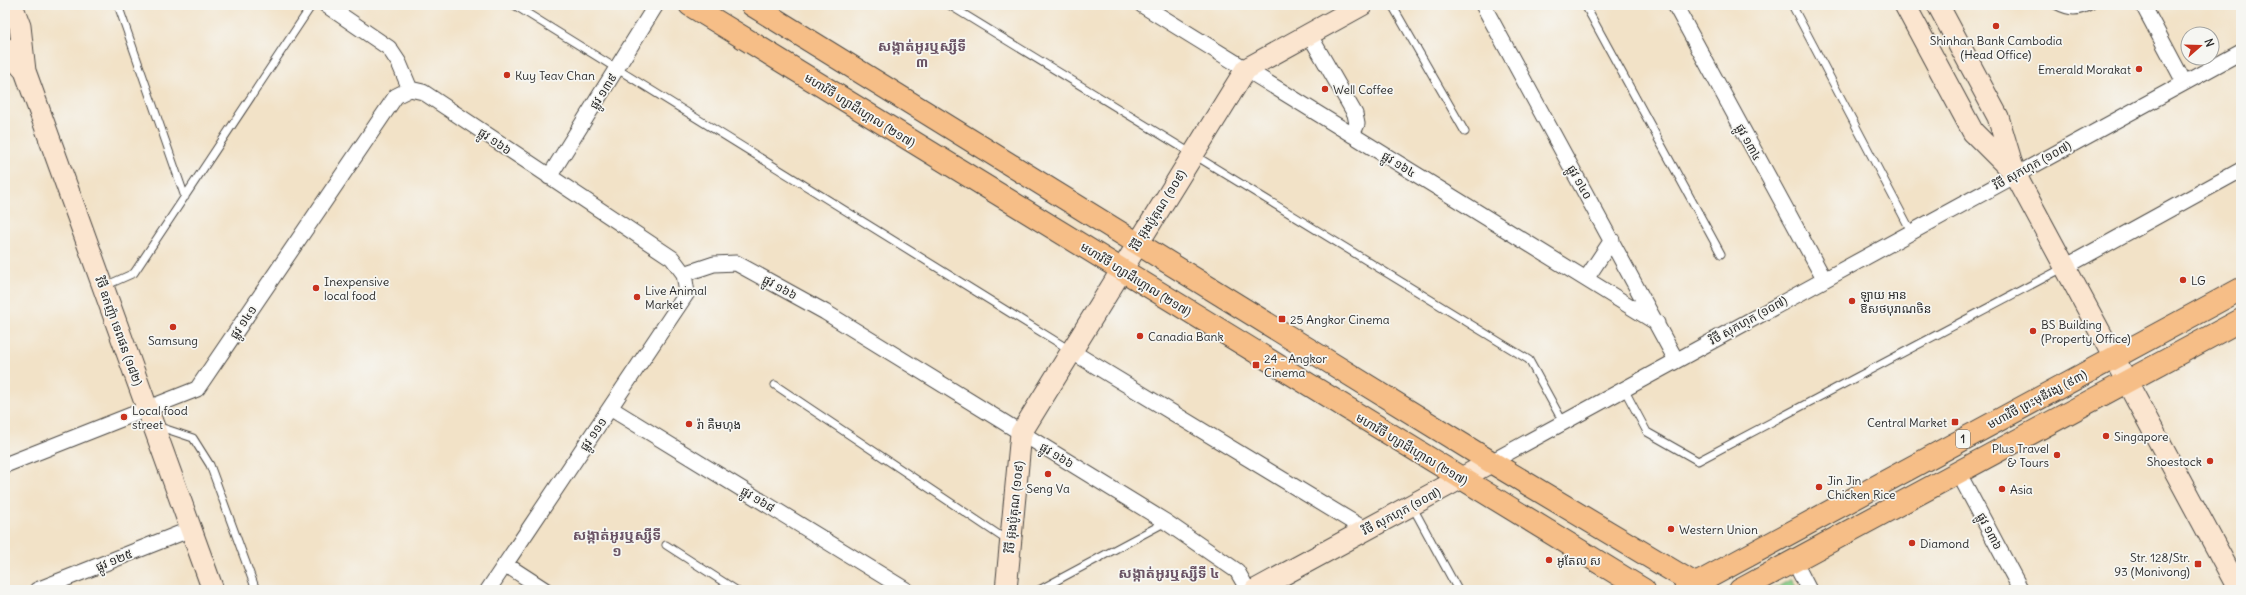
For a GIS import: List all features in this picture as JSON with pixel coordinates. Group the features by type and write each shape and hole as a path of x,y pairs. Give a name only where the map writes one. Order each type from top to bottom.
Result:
{"main road":[{"name":"មហាវិថី ហ្សាដឹហ្គោល (២១៧)","path":"690,5 1644,590"},
{"path":"752,5 1695,588"},
{"name":"មហាវិថី ព្រះមុនីវង្ស (៩៣)","path":"1695,588 2241,289"},
{"name":"1","path":"1740,590 2241,320"}],"street":[{"name":"វិថី ឧកញ៉ា ទេពផន (១៨២)","path":"12,5 20,26 25,72 213,590"},
{"path":"326,5 389,48 399,63 410,89"},
{"name":"ផ្លូវ ១៣៩","path":"549,177 656,5"},
{"name":"ផ្លូវ ១៦៤","path":"1142,5 1656,323"},
{"name":"វិថី អ៊ុងប៉ូគុណ (១០៩)","path":"1006,590 1021,433 1246,69 1362,5"},
{"name":"ផ្លូវ ១៤០","path":"1483,5 1676,360"},
{"name":"ផ្លូវ ១៣៤","path":"1675,5 1824,279"},
{"path":"1905,5 1974,132 2015,174"},
{"path":"1938,5 1998,117 2015,174 2239,590"},
{"path":"2143,5 2184,82"},
{"path":"1309,34 1355,114 1357,124 1352,135"},
{"name":"វិថី ឧកញ៉ា ទេពផន (១៨២)","path":"5,48 25,72"},
{"name":"វិថី សុកហុក (១០៧)","path":"1255,590 2241,52"},
{"name":"ផ្លូវ ១៦៦","path":"410,89 422,92 672,258 684,274 714,264 736,263 825,312 1166,522 1237,571 1248,590"},
{"name":"ផ្លូវ ១៤១","path":"5,466 150,417 197,389 396,96 410,89"},
{"path":"2065,267 2241,170"},
{"path":"1586,279 1612,240"},
{"name":"ផ្លូវ ១១១","path":"488,590 686,293 684,274"},
{"path":"1071,352 1366,530"},
{"name":"ផ្លូវ ១៦៨","path":"610,408 906,590"},
{"name":"ផ្លូវ ១៣៦","path":"1958,472 2021,590"},
{"name":"ផ្លូវ ១២៥","path":"37,590 191,529"},
{"path":"1794,561 1809,590"},
{"path":"505,564 545,590"}],"lane":[{"path":"118,5 185,198"},
{"path":"103,286 134,273 312,5"},
{"path":"514,5 1071,352"},
{"path":"949,5 1529,360 1563,422"},
{"path":"1392,5 1465,132"},
{"path":"1585,5 1721,254"},
{"path":"1792,5 1911,231"},
{"path":"2056,5 2069,12 2082,11 2092,5"},
{"path":"1624,389 1648,432 1698,461 2065,267"},
{"path":"775,386 1010,542"},
{"path":"150,417 193,438 210,465 256,590"},
{"path":"1412,505 1458,590"},
{"path":"1039,590 1166,522"},
{"path":"666,545 736,590"}],"green space":[{"path":"1792,579 1798,590 1772,590"}],"place":[{"name":"Shinhan Bank Cambodia (Head Office)","path":"1996,26"},
{"name":"Emerald Morakat","path":"2139,69"},
{"name":"Kuy Teav Chan","path":"507,75"},
{"name":"Well Coffee","path":"1325,89"},
{"name":"LG","path":"2183,280"},
{"name":"Inexpensive local food","path":"316,288"},
{"name":"Live Animal Market","path":"637,297"},
{"name":"ឡាយ អាន ឱសថបុរាណចិន","path":"1852,301"},
{"name":"25 Angkor Cinema","path":"1282,319"},
{"name":"Samsung","path":"173,327"},
{"name":"BS Building (Property Office)","path":"2033,331"},
{"name":"Canadia Bank","path":"1140,336"},
{"name":"24 - Angkor Cinema","path":"1256,365"},
{"name":"Local food street","path":"124,417"},
{"name":"Central Market","path":"1955,422"},
{"name":"រ៉ា គឹមហុង","path":"689,424"},
{"name":"Singapore","path":"2106,436"},
{"name":"Plus Travel & Tours","path":"2057,455"},
{"name":"Shoestock","path":"2210,461"},
{"name":"Seng Va","path":"1048,474"},
{"name":"Jin Jin Chicken Rice","path":"1819,487"},
{"name":"Asia","path":"2002,489"},
{"name":"Western Union","path":"1671,529"},
{"name":"Diamond","path":"1912,543"},
{"name":"អូតែល ស","path":"1549,560"},
{"name":"Str. 128/Str. 93 (Monivong)","path":"2198,564"}],"district":[{"name":"សង្កាត់អូរឬស្សីទី ៣","path":"922,54"},
{"name":"សង្កាត់អូរឬស្សីទី ១","path":"617,544"},
{"name":"សង្កាត់អូរឬស្សីទី ៤","path":"1169,573"}]}
